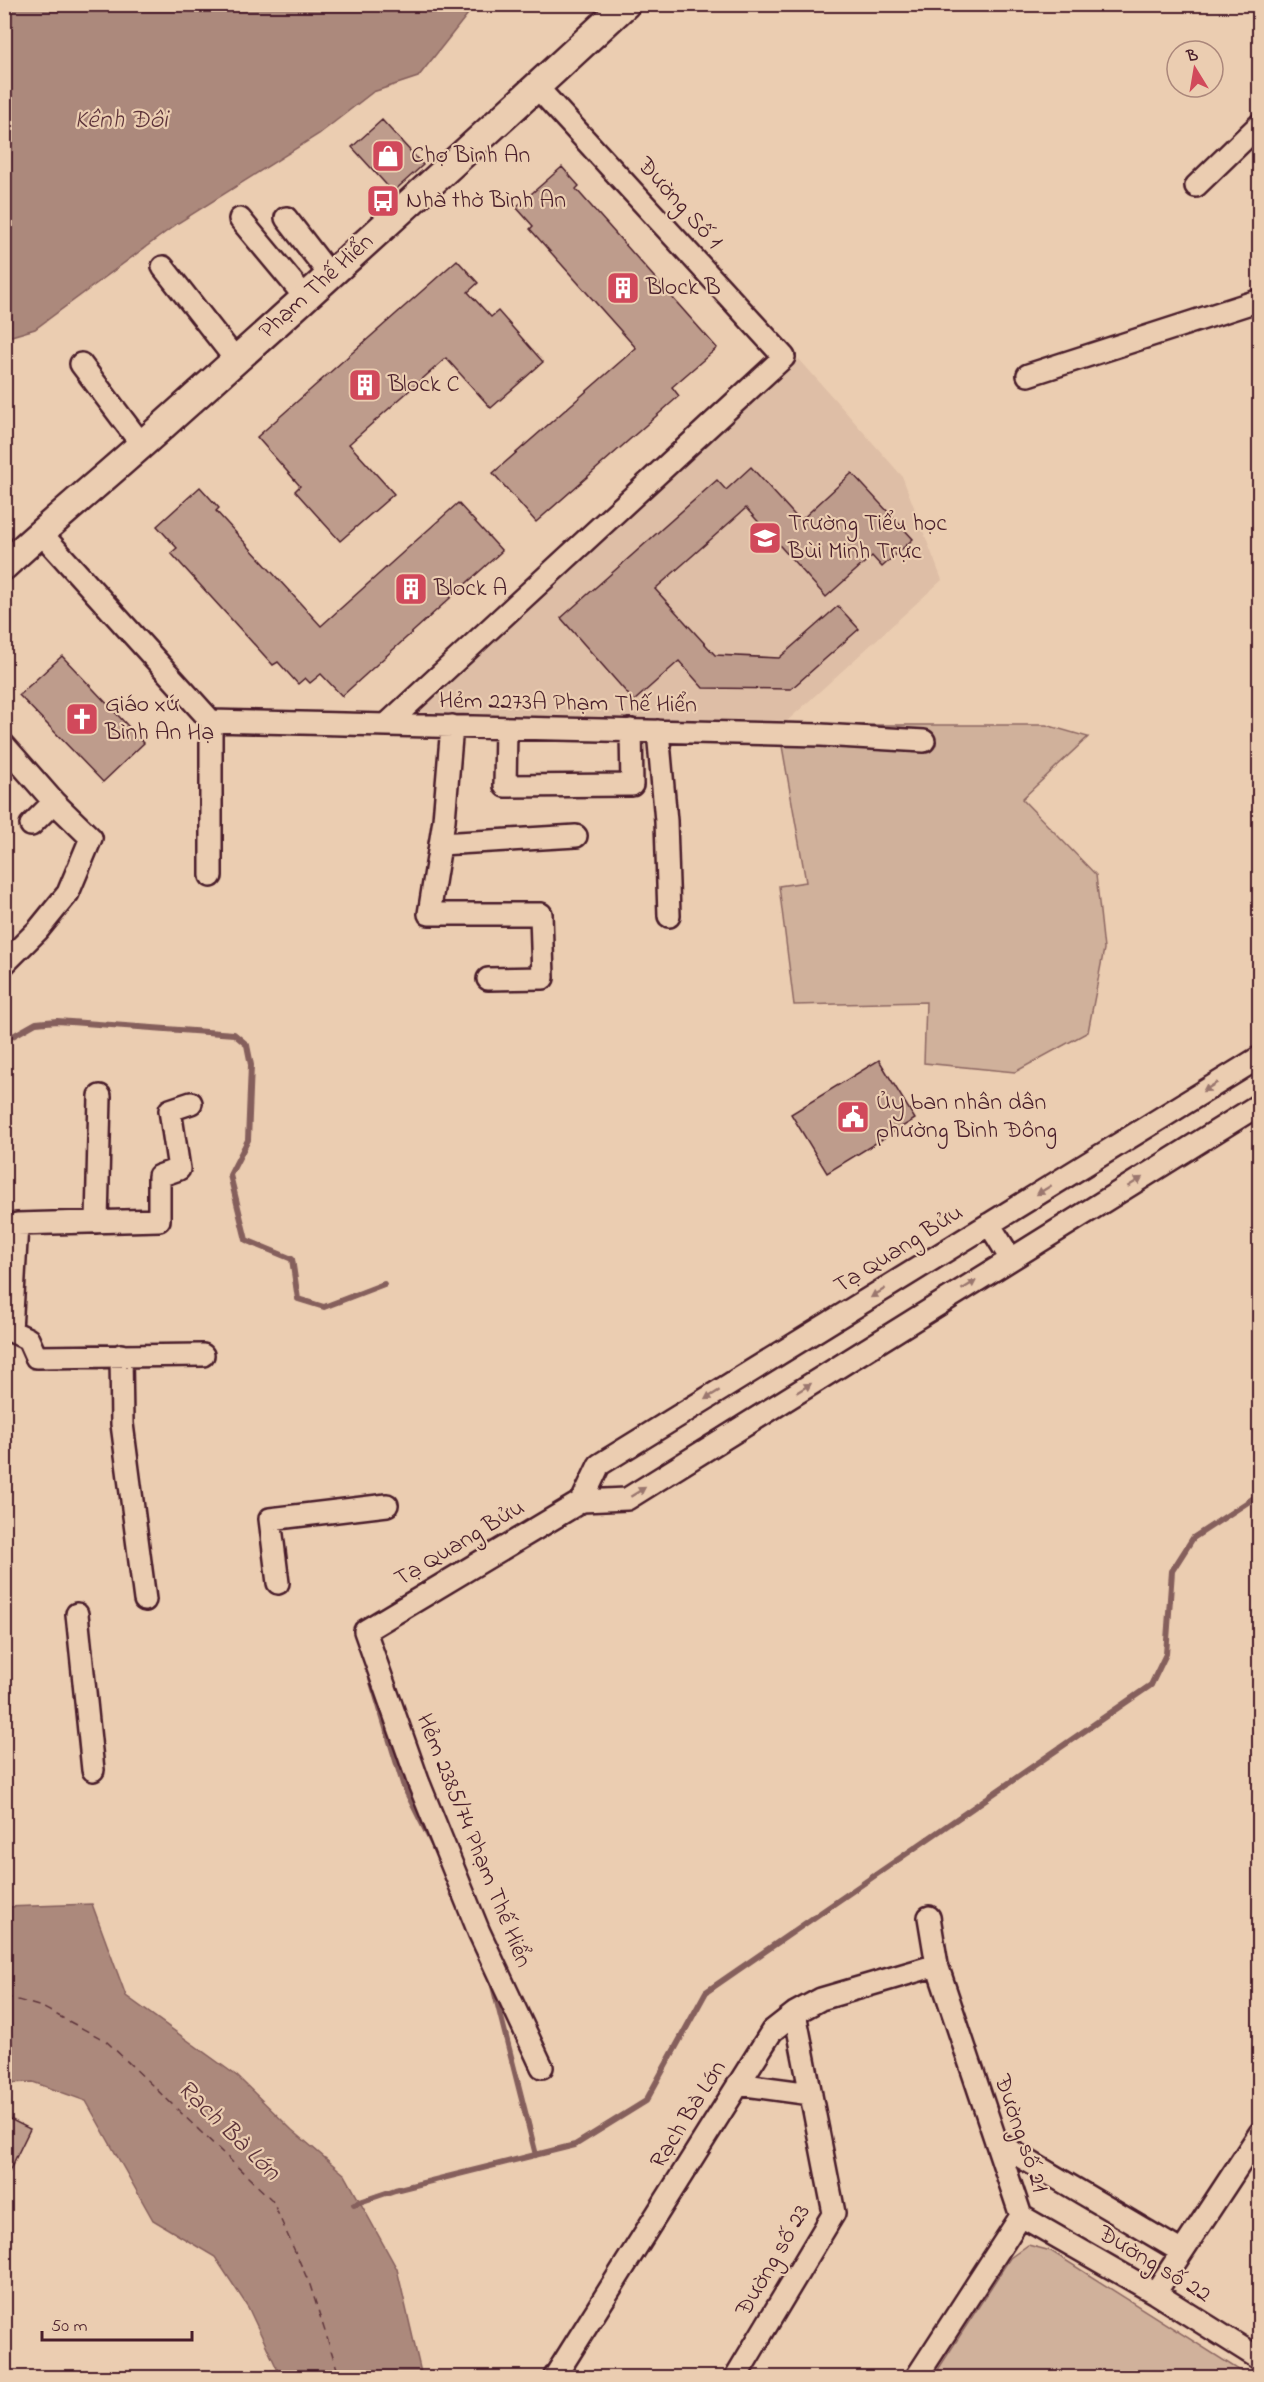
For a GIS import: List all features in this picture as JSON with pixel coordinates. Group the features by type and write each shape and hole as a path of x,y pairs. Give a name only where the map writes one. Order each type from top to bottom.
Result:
{"main road":[{"name":"Phạm Thế Hiển","path":"4,567 74,502 142,446 330,275 536,86 615,8"}],"street":[{"name":"Đường Số 1","path":"386,725 784,357 536,86"},
{"path":"1196,186 1260,124"},
{"path":"286,218 330,275"},
{"path":"240,219 305,297"},
{"path":"163,267 236,360"},
{"path":"1028,375 1260,300"},
{"path":"81,364 142,446"},
{"path":"41,533 211,721 211,876"},
{"name":"Hẻm 2273A Phạm Thế Hiển","path":"211,721 821,735 924,741"},
{"path":"452,726 440,844 429,914 541,914 543,978 488,979"},
{"path":"506,728 505,786 632,785 631,730"},
{"path":"658,731 666,821 669,916"},
{"path":"4,745 54,802 91,838 68,893 38,930 4,964"},
{"path":"31,825 54,802"},
{"path":"440,844 576,836"},
{"name":"Tạ Quang Bửu","path":"582,1500 600,1465 1260,1057"},
{"path":"98,1222 100,1096"},
{"path":"191,1103 170,1110 180,1169 159,1176 159,1220 98,1222 11,1219 8,1332 28,1339 36,1357 203,1355"},
{"name":"Tạ Quang Bửu","path":"365,1631 582,1500 627,1499 1260,1104"},
{"path":"989,1224 1011,1259"},
{"path":"121,1355 122,1424 145,1600"},
{"path":"278,1583 270,1519 387,1505"},
{"path":"77,1614 93,1770"},
{"name":"Hẻm 2385/74 Phạm Thế Hiển","path":"365,1631 422,1792 479,1932 542,2067"},
{"name":"Đường số 21","path":"916,2378 1021,2216 937,1965 929,1917"},
{"name":"Rạch Bà Lớn","path":"554,2378 772,2031 795,2013 821,1999 937,1965"},
{"name":"Đường số 23","path":"735,2378 834,2213 795,2013"},
{"path":"738,2084 811,2094"},
{"path":"1155,2293 1260,2133"},
{"name":"Đường số 22","path":"996,2142 1182,2252"},
{"name":"Đường số 22","path":"1021,2216 1155,2293 1260,2359"}],"shaded area":[{"name":"Trường Tiểu học Bùi Minh Trực","path":"799,359 902,476 942,580 786,722 415,712"},
{"path":"800,725 1046,725 1088,737 1022,799 1096,875 1104,949 1088,1032 1015,1072 924,1063 926,1002 794,1005 779,886 806,882 782,746"},
{"path":"1028,2245 1051,2251 1250,2377 937,2377 939,2368 1010,2258"}],"water":[{"name":"Kênh Đôi","path":"5,4 475,5 418,77 373,92 319,134 178,223 35,329 5,338"},
{"path":"92,1904 126,1996 237,2076 292,2130 345,2175 397,2269 422,2377 281,2377 248,2307 215,2257 153,2220 86,2101 33,2082 5,2083 5,1907"}],"building":[{"name":"Chợ Bình An","path":"382,120 423,165 393,192 352,147"},
{"name":"Block B","path":"562,167 579,186 576,189 717,348 672,387 679,396 536,522 493,473 636,348 530,229 533,226 516,207"},
{"name":"Block C","path":"457,260 478,283 468,292 491,317 498,311 543,362 491,408 446,358 349,444 394,494 340,541 295,491 300,486 257,437"},
{"path":"751,467 800,521 852,473 913,539 882,567 872,556 826,597 746,508 655,589 715,655 779,658 838,606 859,629 791,689 703,688 679,661 634,701 561,618 717,480 726,490"},
{"name":"Block A","path":"200,487 219,508 216,511 321,626 458,503 502,551 342,696 321,674 310,683 305,678 298,684 278,662 273,665 171,553 177,548 157,526"},
{"name":"Giáo xứ Bình An Hạ","path":"62,656 144,743 103,782 19,695"},
{"name":"Ủy ban nhân dân phường Bình Đông","path":"879,1060 915,1119 827,1173 791,1114"},
{"path":"4,2116 30,2129 4,2182"}],"waterway":[{"path":"4,1041 36,1023 57,1021 234,1034 247,1045 251,1065 248,1140 230,1175 246,1240 292,1259 298,1299 324,1307 384,1284"},
{"path":"354,2204 395,2190 575,2145 646,2101 706,1992 1151,1685 1166,1654 1172,1571 1193,1538 1260,1494"},
{"path":"371,1679 404,1787 436,1851"},
{"path":"491,1978 536,2155"}],"ferry route":[{"path":"4,1996 42,2007 106,2041 272,2200 310,2285 340,2378"}],"place":[{"name":"Chợ Bình An","path":"388,156"},
{"name":"Nhà thờ Bình An","path":"383,201"},
{"name":"Block B","path":"623,288"},
{"name":"Block C","path":"365,385"},
{"name":"Trường Tiểu học Bùi Minh Trực","path":"765,538"},
{"name":"Block A","path":"411,589"},
{"name":"Giáo xứ Bình An Hạ","path":"82,719"},
{"name":"Ủy ban nhân dân phường Bình Đông","path":"853,1117"}]}
